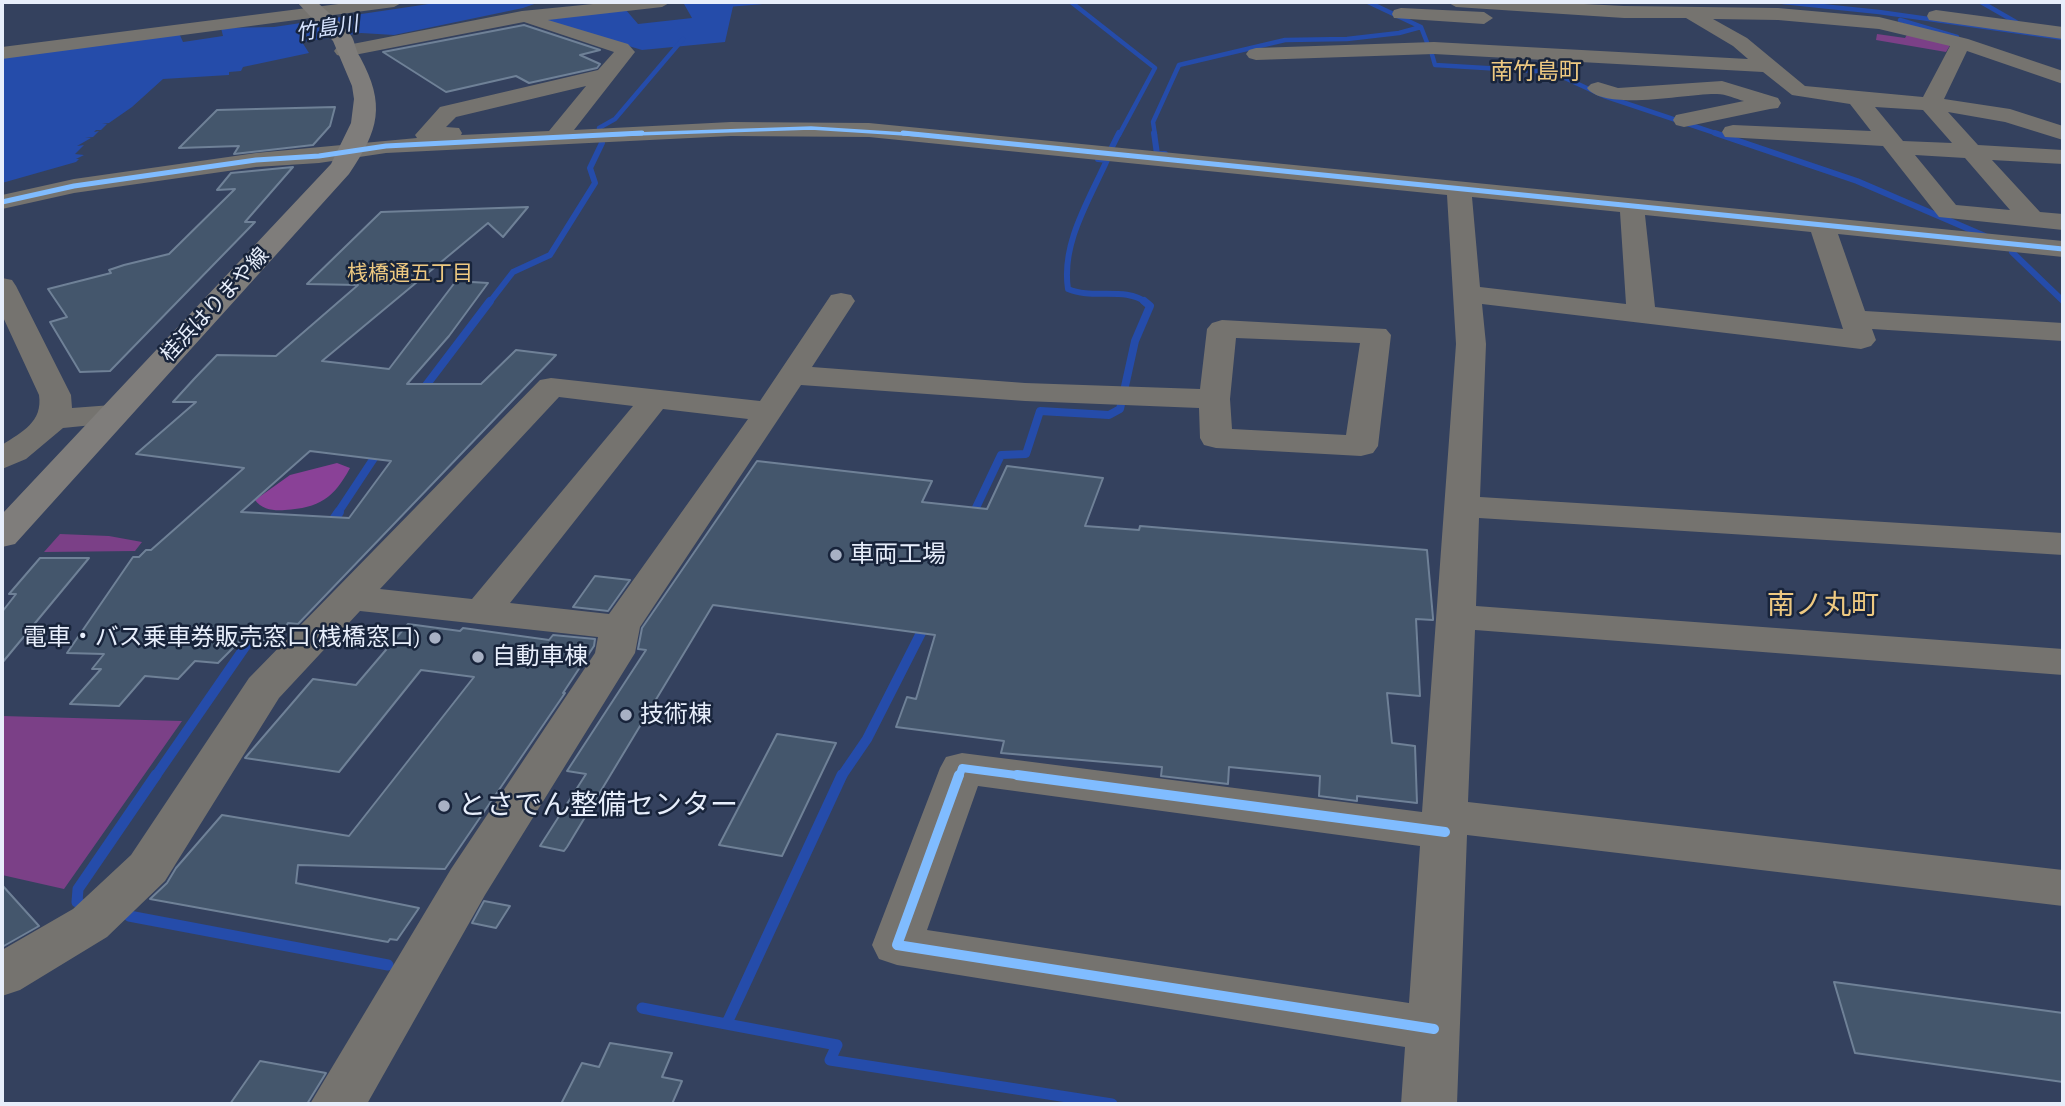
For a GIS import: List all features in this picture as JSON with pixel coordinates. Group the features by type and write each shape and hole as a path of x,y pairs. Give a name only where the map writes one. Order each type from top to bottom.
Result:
{"main road":[{"name":"桂浜はりまや線","path":"2,536 340,169 351,152 360,135 366,101 360,76 335,43 304,11"}],"street":[{"path":"2,53 304,11 394,2"},
{"path":"335,43 519,17 662,2"},
{"path":"1456,2 1686,15 1765,14 1847,20 1902,28 1961,43 2063,78"},
{"path":"1827,2 2055,39"},
{"path":"1997,6 2055,39"},
{"path":"1401,14 1588,24 1606,34 1600,45 1534,42"},
{"path":"1686,15 1740,42 1769,66 1787,98 1816,136"},
{"path":"519,17 621,48 625,52 605,75 567,135"},
{"path":"1996,45 2055,39"},
{"path":"1930,105 1961,43"},
{"path":"1256,54 1434,48 1769,66"},
{"path":"2010,116 2024,65"},
{"path":"567,135 530,121 473,132 426,135 448,112 605,75"},
{"path":"530,121 561,85"},
{"path":"1598,88 1616,94 1722,87 1787,98 1857,99 1966,107 2010,116 2063,133"},
{"path":"1684,120 1787,98"},
{"path":"473,132 501,99"},
{"path":"1857,99 1948,212 2063,222"},
{"path":"1930,105 2032,219"},
{"path":"2010,116 2058,161"},
{"path":"2,202 74,186 181,170 386,146 731,128 869,130 2063,250"},
{"path":"1733,132 1816,136 2058,161"},
{"path":"1429,1104 1471,344 1459,190"},
{"path":"1632,207 1641,314"},
{"path":"1948,212 1945,216 2005,244"},
{"path":"1466,294 1861,340 1822,226"},
{"path":"2,286 13,334 55,395 57,407 53,419 11,455 2,459"},
{"path":"340,1104 468,881 615,653 620,627 769,412 841,301"},
{"path":"1854,319 2063,332"},
{"path":"1222,329 1376,335 1361,446 1216,438 1214,399 1222,329"},
{"path":"792,375 1025,392 1214,399"},
{"path":"2,975 90,923 148,868 264,688 551,387 769,412"},
{"path":"482,612 655,399"},
{"path":"53,419 112,415"},
{"path":"1463,506 2063,544"},
{"path":"350,598 620,627"},
{"path":"1457,617 2063,662"},
{"path":"1434,1029 897,944 962,768 1445,824 2063,888"}],"shaded area":[{"path":"1909,31 1952,42 1946,52 1876,40 1877,34 1905,38"},
{"path":"337,463 350,468 338,487 316,504 277,510 265,508 255,500 290,475"},
{"path":"60,534 109,536 142,542 135,551 44,552"},
{"path":"2,716 182,721 64,889 2,875"}],"water":[{"name":"竹島川","path":"442,2 540,2 523,8 394,35 361,33 302,42 309,53 243,67 241,71 229,72 229,75 163,79 132,107 109,123 102,124 107,124 101,130 96,130 94,132 99,131 93,137 85,138 91,138 77,146 84,145 75,154 84,155 76,159 79,159 76,162 2,183 2,56 179,33 183,42 223,36 221,28 274,27"},
{"path":"734,2 725,42 642,50 542,20 626,10 638,24 692,18 684,4"}],"building":[{"path":"524,25 600,50 580,55 600,64 597,68 529,83 516,76 446,92 383,52"},
{"path":"335,107 330,126 313,145 234,154 239,146 179,148 217,110"},
{"path":"293,167 245,222 255,222 110,371 80,372 50,322 67,317 48,289 111,273 109,270 169,254 235,189 217,190 231,173"},
{"path":"528,207 503,237 488,223 322,361 389,369 456,281 488,283 449,336 407,384 481,384 516,350 556,355 298,624 288,623 276,641 242,639 218,663 195,661 178,679 145,676 119,706 70,704 101,669 92,669 104,654 67,653 133,557 139,557 146,550 151,550 244,468 136,454 196,402 173,402 217,355 276,356 358,285 307,284 381,212","holes":["310,451 391,461 349,518 241,512"]},
{"path":"757,461 932,481 922,502 987,509 1007,466 1103,478 1085,526 1139,530 1140,526 1427,550 1433,620 1416,619 1420,696 1387,693 1392,743 1415,746 1417,803 1357,796 1357,801 1319,796 1320,776 1229,767 1228,784 1161,776 1162,767 1001,753 1004,741 896,727 907,697 916,699 935,635 713,605 567,847 564,851 540,846 586,774 567,771 646,650 638,649 642,628"},
{"path":"40,558 89,558 2,663 2,612 16,594 9,594"},
{"path":"595,576 630,580 608,611 573,607"},
{"path":"408,624 460,631 463,628 549,640 553,635 595,639 594,646 565,693 445,869 298,865 296,883 419,908 397,940 390,939 388,942 150,899 167,883 176,868 222,815 349,836 474,677 421,670 339,772 245,758 313,679 356,685"},
{"path":"777,734 836,743 782,856 719,845"},
{"path":"2,885 39,926 2,947"},
{"path":"484,901 510,906 496,928 472,923"},
{"path":"1834,982 2063,1013 2063,1082 1855,1053"},
{"path":"610,1043 672,1053 662,1077 682,1081 672,1104 561,1104 582,1063 599,1067"},
{"path":"260,1061 326,1073 307,1104 230,1104"}],"waterway":[{"path":"724,5 761,2"},
{"path":"1071,2 1155,68 1119,135"},
{"path":"1368,2 1421,27"},
{"path":"1783,2 1879,12 2063,38"},
{"path":"1981,2 2021,25"},
{"path":"1900,20 1957,37"},
{"path":"1155,135 1153,122 1179,65 1285,40 1347,39 1399,33 1421,27"},
{"path":"1421,27 1428,45"},
{"path":"600,135 599,128 615,119 683,39"},
{"path":"1431,51 1435,65 1552,72 1604,96 1715,133"},
{"path":"489,303 513,272 550,255 595,183 590,168 602,143 600,133"},
{"path":"1111,149 1119,133"},
{"path":"1154,133 1157,154 1165,154"},
{"path":"1715,133 1721,135"},
{"path":"1715,133 1857,181 1985,236"},
{"path":"1098,159 1107,160 1073,239 1067,272 1068,289 1129,295 1145,302"},
{"path":"2012,252 2063,301"},
{"path":"421,392 490,301"},
{"path":"973,514 1001,455 1026,454 1040,411 1109,415 1120,409 1135,341 1150,306 1145,302"},
{"path":"337,514 380,449"},
{"path":"330,525 339,512"},
{"path":"971,518 973,514"},
{"path":"841,777 867,739 925,625"},
{"path":"155,777 256,631"},
{"path":"84,905 77,902 78,889 156,775"},
{"path":"727,1023 841,777"},
{"path":"129,916 388,965"},
{"path":"642,1008 837,1045 830,1060 1112,1104"}],"cycle path":[{"path":"2,202 74,186 256,160 319,156 386,146 731,129 811,128 869,130 2063,249"},
{"path":"1434,1029 897,945 962,768 1445,832"}],"place":[{"name":"車両工場","path":"836,555"},
{"name":"電車・バス乗車券販売窓口(桟橋窓口)","path":"435,638"},
{"name":"自動車棟","path":"478,657"},
{"name":"技術棟","path":"626,715"},
{"name":"とさでん整備センター","path":"444,806"}],"district":[{"name":"南竹島町","path":"1536,72"},
{"name":"桟橋通五丁目","path":"410,274"},
{"name":"南ノ丸町","path":"1823,606"}]}
